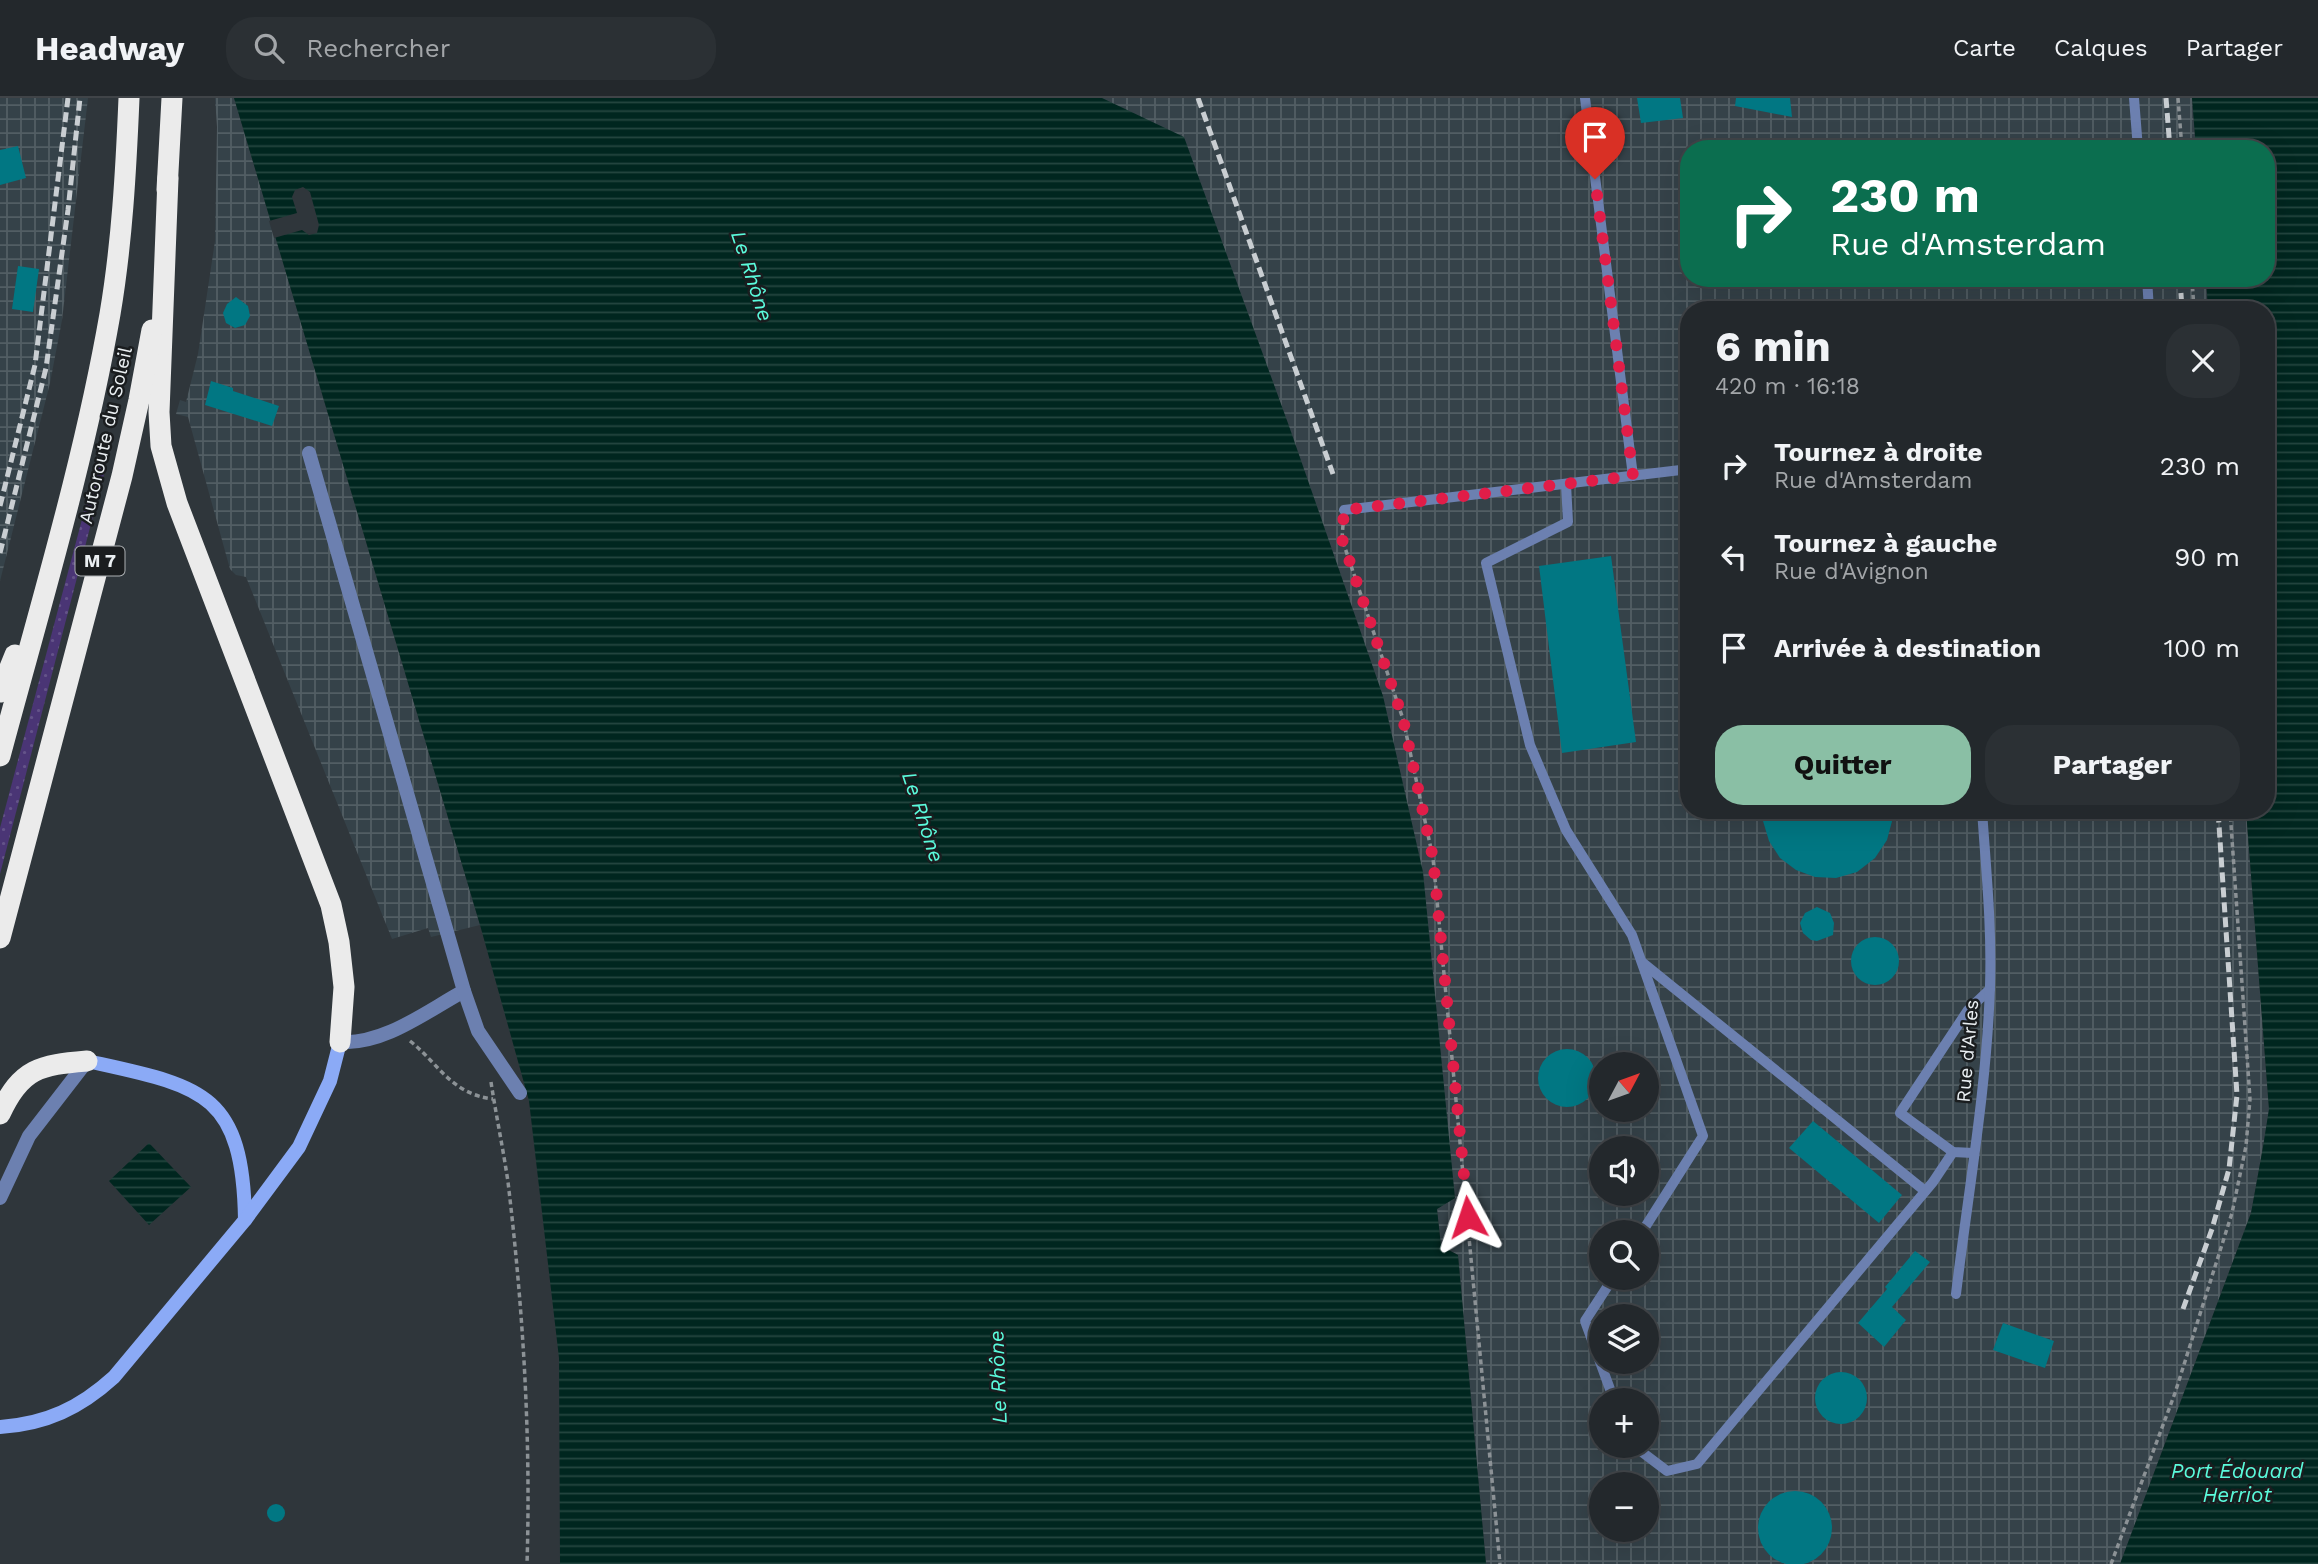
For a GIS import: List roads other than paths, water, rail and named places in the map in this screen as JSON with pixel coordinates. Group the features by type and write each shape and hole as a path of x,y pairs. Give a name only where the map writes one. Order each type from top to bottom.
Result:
{"highway":[{"name":"Autoroute du Soleil","path":"0,756 88,421 111,311 121,235 129,98"},
{"name":"Autoroute du Soleil","path":"0,938 122,476 139,400 156,306 168,178 172,98"},
{"path":"168,178 159,412 161,446 177,503 331,905 339,942 344,988 340,1042"},
{"path":"0,692 48,575"},
{"path":"0,1114 17,1082 29,1073 43,1066 87,1061"}],"street":[{"path":"309,453 464,991 478,1031 520,1093"},
{"path":"0,1427 38,1423 61,1415 97,1392 114,1377 245,1220 299,1147 330,1081 340,1042 356,1043 394,1029 464,991"},
{"path":"0,1198 29,1136 87,1061 155,1076 183,1086 203,1096 220,1112 231,1130 238,1150 244,1184 245,1220"}],"lane":[{"path":"1585,98 1633,476"},
{"path":"2134,98 2137,140"},
{"path":"1344,510 1680,470"},
{"path":"1566,484 1567,522 1486,563 1530,745 1566,830 1633,935 1703,1136 1650,1220"},
{"name":"Rue d'Arles","path":"1956,1294 1984,1069 1990,989 1991,935 1983,819"},
{"path":"1642,963 1925,1191"},
{"path":"1973,1153 1953,1152 1900,1113 1968,1010 1990,989"},
{"path":"1650,1458 1667,1471 1697,1464 1925,1191 1953,1152"},
{"path":"1605,1290 1585,1321 1610,1388"}],"water":[{"name":"Le Rhône","path":"234,98 1102,98 1184,137 1383,696 1423,872 1455,1198 1437,1209 1441,1246 1458,1255 1486,1564 560,1564 559,1358 529,1101 480,925"},
{"name":"Port Édouard Herriot","path":"2192,98 2318,98 2318,1564 2120,1564 2251,1213 2269,1109 2247,819 2275,819 2275,301 2207,301 2207,287 2275,287 2275,140 2195,140"},
{"path":"149,1143 191,1187 149,1225 109,1181"}],"railway":[{"path":"0,506 35,365 68,98"},
{"path":"0,553 46,368 80,98"},
{"path":"1198,98 1333,474"},
{"path":"2166,98 2169,140"},
{"path":"2181,287 2181,301"},
{"path":"2183,1309 2212,1229 2229,1169 2237,1095 2219,819"}]}
